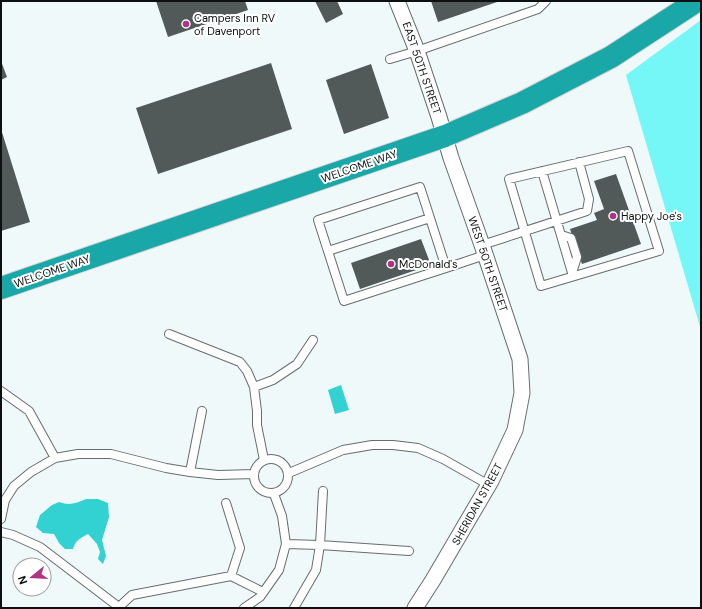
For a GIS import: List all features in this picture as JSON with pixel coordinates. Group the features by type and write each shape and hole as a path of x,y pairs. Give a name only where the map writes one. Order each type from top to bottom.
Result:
{"highway":[{"name":"WELCOME WAY","path":"1,288 445,136 522,103 611,57 697,1"}],"street":[{"name":"EAST 50TH STREET","path":"397,1 417,51 445,136"},
{"name":"WEST 50TH STREET","path":"445,136 451,158 520,359 522,393"},
{"name":"SHERIDAN STREET","path":"415,608 489,485 515,430 522,393"}],"lane":[{"path":"390,59 538,9 546,1"},
{"path":"628,150 658,251 573,275 541,286 509,179 579,162 628,150"},
{"path":"446,268 420,187 318,220 344,301 446,268 524,232 587,211 589,199 579,162"},
{"path":"542,171 573,275"},
{"path":"328,251 430,218"},
{"path":"169,334 240,362 247,371 254,388 257,425 264,460"},
{"path":"254,388 273,380 297,364 313,340"},
{"path":"1,391 29,411 56,458"},
{"path":"190,472 202,411"},
{"path":"288,473 343,450 372,445 393,444 418,448 443,459 489,485"},
{"path":"1,519 5,500 14,486 31,472 56,458 78,454 111,454 166,468 190,472 254,474"},
{"path":"269,459 279,460 284,463 288,473 289,478 287,484 280,492 274,494 269,494 259,489 254,479 256,468 259,464 264,460 269,459"},
{"path":"294,608 316,570 320,545 322,491"},
{"path":"244,608 260,597 279,570 286,544 282,516 274,494"},
{"path":"226,503 240,548 231,576"},
{"path":"1,532 40,547 119,608 132,595 231,576 263,592"},
{"path":"286,544 409,551"}],"shaded area":[{"path":"701,20 701,330 626,75"},
{"path":"341,385 349,410 335,414 328,390"},
{"path":"86,499 98,499 108,503 109,517 102,540 106,556 103,564 98,559 100,552 97,544 88,534 78,540 73,549 65,549 59,543 54,534 43,533 36,527 40,515 52,505 59,502 73,504"}],"building":[{"name":"Campers Inn RV of Davenport","path":"156,1 245,1 248,10 168,37"},
{"path":"315,1 337,1 343,14 326,23"},
{"path":"431,1 500,1 438,22"},
{"path":"1,61 7,77 1,80"},
{"path":"271,63 292,129 158,174 136,108"},
{"path":"371,64 389,118 344,134 326,80"},
{"path":"1,129 30,222 1,231"},
{"name":"Happy Joe's","path":"616,174 641,244 582,264 570,229 597,220 594,213 604,209 594,181"},
{"name":"McDonald's","path":"421,239 431,265 360,289 351,263"}],"place":[{"name":"Campers Inn RV of Davenport","path":"186,24"},
{"name":"Happy Joe's","path":"613,216"},
{"name":"McDonald's","path":"391,264"}]}
